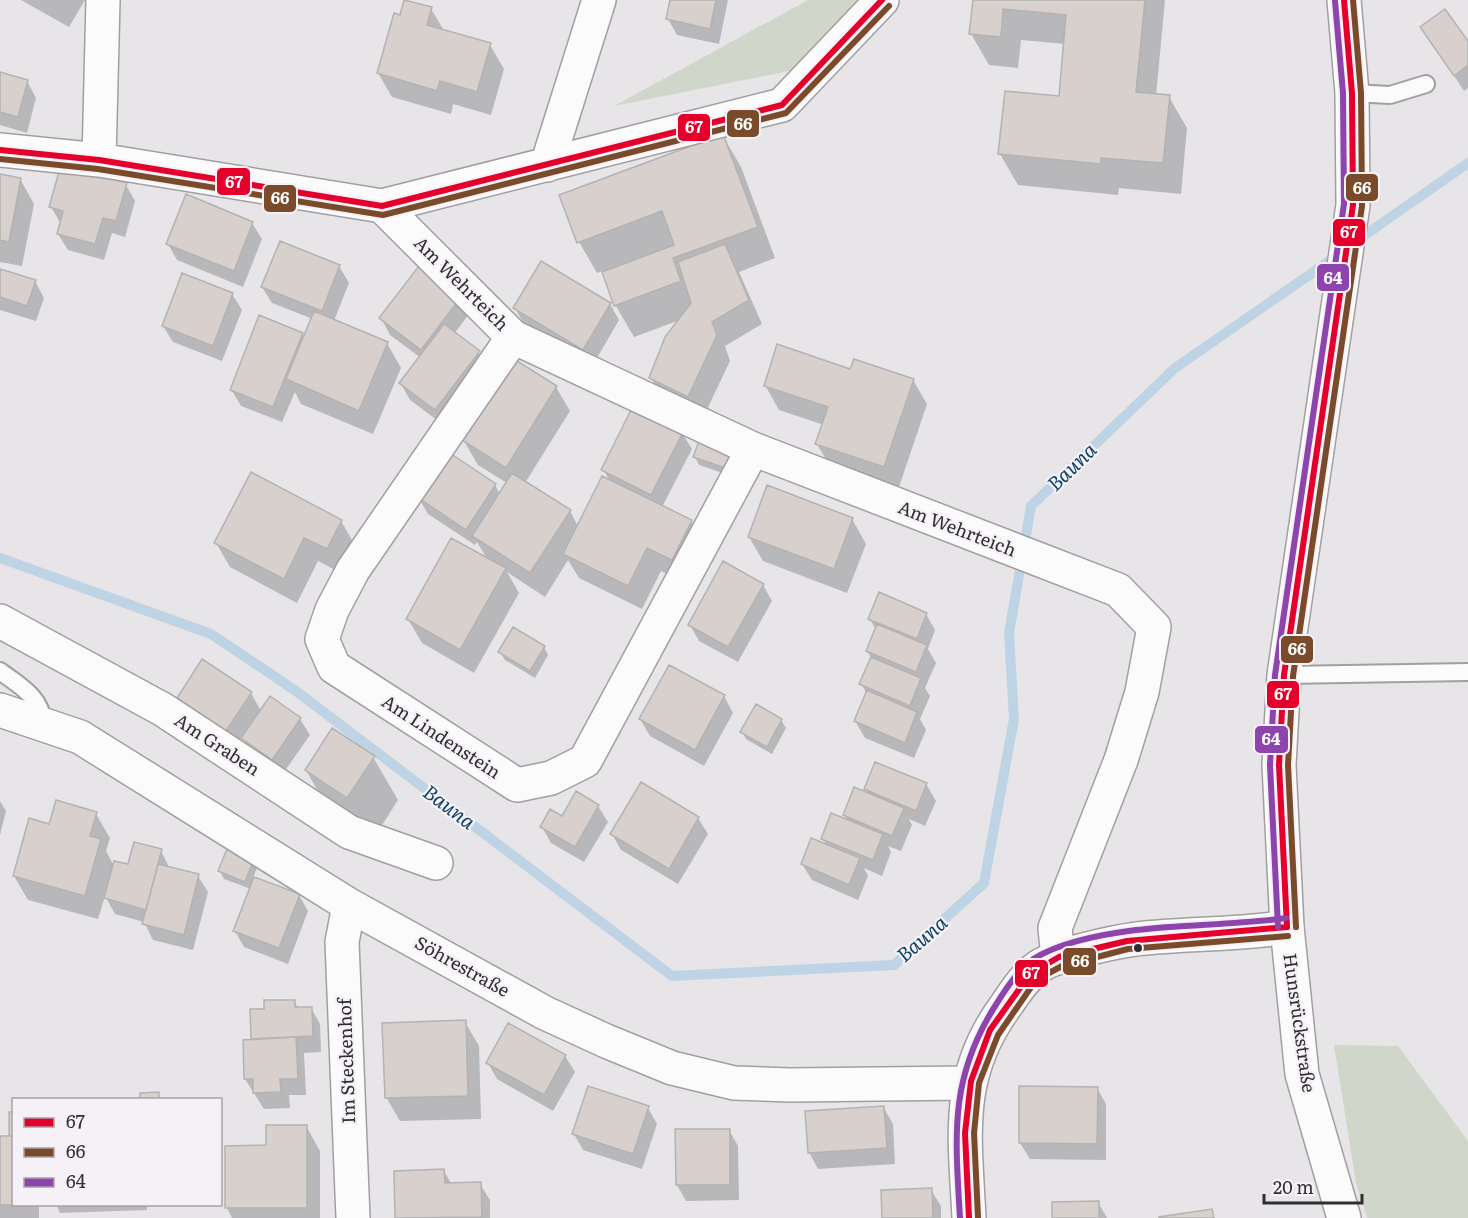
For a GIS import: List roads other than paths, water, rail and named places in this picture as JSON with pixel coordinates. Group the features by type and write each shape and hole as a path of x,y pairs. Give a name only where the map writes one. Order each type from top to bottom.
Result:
{"street":[{"path":"99,160 103,0"},
{"path":"547,165 599,0"},
{"path":"0,150 99,160 382,206 782,105 882,0"},
{"name":"Hunsrückstraße","path":"1344,0 1352,93 1353,205 1284,675 1278,765 1287,927 1302,1074 1344,1218"},
{"name":"Am Wehrteich","path":"382,206 513,337 753,449 1118,590 1154,627 1142,692 1121,760 1057,921 1054,941 1058,958"},
{"name":"Am Lindenstein","path":"513,337 353,570 332,610 322,639 334,668 517,785 551,778 585,761 753,449"},
{"name":"Am Graben","path":"0,621 162,709 349,832 436,863"},
{"name":"Söhrestraße","path":"0,710 80,737 349,905 545,1013 672,1068 734,1083 790,1085 968,1083"},
{"name":"Im Steckenhof","path":"349,905 342,942 353,1218"},
{"path":"969,1218 965,1127 968,1083 991,1025 1023,982 1040,966 1058,958 1135,940 1287,927"}],"lane":[{"path":"1352,93 1390,95 1426,84"},
{"path":"0,671 31,694 41,707 44,723"},
{"path":"1284,675 1468,672"}],"waterway":[{"name":"Bauna","path":"1355,242 1468,163"},
{"name":"Bauna","path":"0,558 211,634 296,691 672,976 894,965 984,883 1014,719 1009,633 1031,506 1175,368 1338,255"}]}
